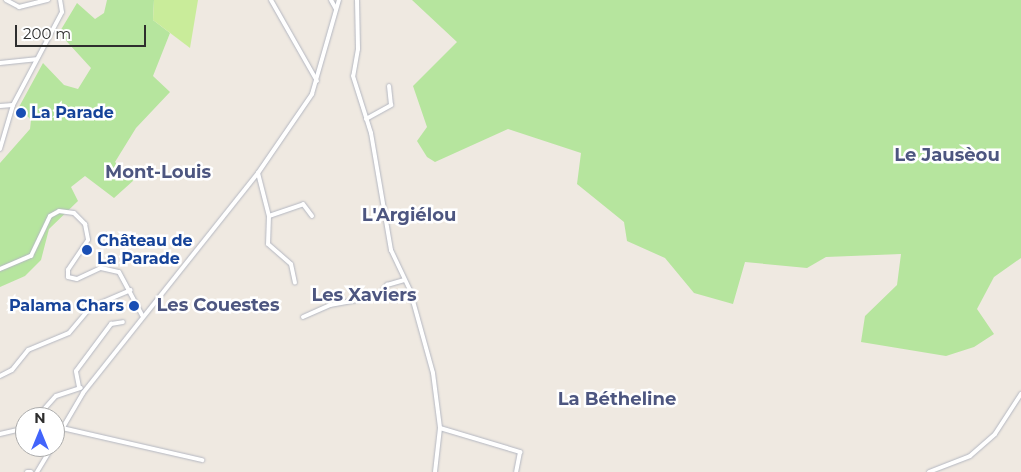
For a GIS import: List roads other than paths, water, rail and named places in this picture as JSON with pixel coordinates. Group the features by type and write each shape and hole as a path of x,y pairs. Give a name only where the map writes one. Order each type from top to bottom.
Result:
{"street":[{"path":"6,0 19,6 48,0"},
{"path":"0,149 13,105 62,12 60,0"},
{"path":"270,0 317,81"},
{"path":"331,0 336,9"},
{"path":"65,423 84,390 142,315 258,173 317,81 339,0"},
{"path":"356,0 358,49 354,76 366,119 391,250 404,280 433,373 440,428 435,472"},
{"path":"0,63 36,59"},
{"path":"366,119 391,105 389,86"},
{"path":"0,106 13,105"},
{"path":"258,173 269,216 268,244 291,264 296,283"},
{"path":"269,216 303,204 312,216"},
{"path":"0,269 31,256 46,220 67,211 82,219 88,233 84,250 68,270 68,277 78,280 110,268 122,273 142,315"},
{"path":"303,317 330,305 379,296 386,285 404,280"},
{"path":"0,376 12,370 28,350 69,333 91,307 130,290"},
{"path":"84,390 79,387 76,371 111,324 123,322"},
{"path":"46,407 54,397 79,387"},
{"path":"929,472 970,456 995,434 1021,394"},
{"path":"440,428 520,452 516,472"},
{"path":"65,429 202,460"},
{"path":"0,434 15,430"},
{"path":"37,472 46,457"},
{"path":"26,472 31,472"}],"place":[{"name":"La Parade","path":"21,113"},
{"name":"Château de La Parade","path":"87,250"},
{"name":"Palama Chars","path":"134,306"}],"district":[{"name":"Le Jausèou","path":"947,155"},
{"name":"Mont-Louis","path":"158,172"},
{"name":"L'Argiélou","path":"409,215"},
{"name":"Les Xaviers","path":"364,295"},
{"name":"Les Couestes","path":"218,305"},
{"name":"La Bétheline","path":"617,399"}]}
